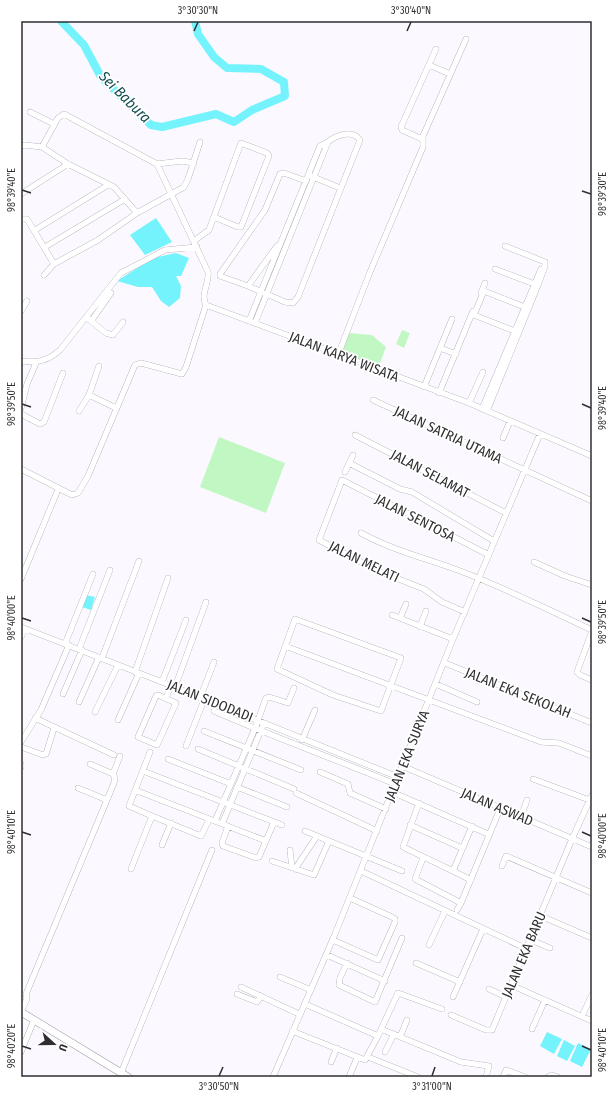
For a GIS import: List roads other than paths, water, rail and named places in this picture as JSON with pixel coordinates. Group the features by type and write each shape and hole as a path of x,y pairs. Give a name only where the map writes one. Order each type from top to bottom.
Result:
{"main road":[{"path":"21,1012 124,1075"}],"street":[{"path":"338,355 370,272 423,147 422,139 466,39"},
{"path":"422,139 402,130 401,127 436,49"},
{"path":"429,65 450,74"},
{"path":"30,112 54,124"},
{"path":"42,147 59,116 66,115 157,164 182,161 194,163"},
{"path":"263,292 311,176 320,146 345,134 354,135 360,140 296,302 288,303 223,277 220,274 265,210 280,174 284,173 306,181"},
{"path":"44,275 54,264 98,240 137,213 171,195 187,184 200,142"},
{"path":"195,240 209,230 241,143 267,153 269,156 241,227 214,217"},
{"path":"21,146 25,144 42,147 68,164 89,173 114,187 137,213"},
{"path":"21,194 68,164"},
{"path":"21,469 72,495 78,493 88,476 116,408 137,363 180,374 184,372 206,305 204,296 209,277 195,240 171,195 157,164"},
{"path":"252,322 306,181 311,176"},
{"path":"311,176 340,188"},
{"path":"35,230 108,185"},
{"path":"45,247 125,199"},
{"path":"21,219 27,220 35,230 54,264"},
{"path":"248,286 284,236"},
{"path":"484,410 545,262 505,246"},
{"path":"21,361 36,363 52,357 121,273 164,250 197,247"},
{"path":"495,269 536,285"},
{"path":"439,393 485,283"},
{"path":"516,332 474,315 476,309 484,291 526,308"},
{"path":"92,320 111,293"},
{"path":"21,311 27,301"},
{"name":"JALAN KARYA WISATA","path":"206,305 469,403 510,422 592,456"},
{"path":"86,317 92,320 106,333 113,335 123,322"},
{"path":"424,387 452,319"},
{"path":"440,348 456,354"},
{"path":"21,408 25,399 27,384 36,363"},
{"path":"79,411 89,395 99,366"},
{"path":"469,403 483,372"},
{"path":"21,414 40,424 44,422 63,373"},
{"path":"89,395 116,408"},
{"name":"JALAN SATRIA UTAMA","path":"373,400 524,471 592,501"},
{"path":"503,438 510,422"},
{"name":"JALAN EKA SURYA","path":"273,1077 299,1014 306,1004 327,955 402,766 430,701 453,639 466,612 478,579 540,434"},
{"name":"JALAN SELAMAT","path":"355,435 506,513"},
{"path":"345,472 353,455"},
{"path":"349,463 400,489 412,492 494,541"},
{"name":"JALAN SENTOSA","path":"342,480 488,555"},
{"name":"JALAN MELATI","path":"342,480 319,540 378,571 424,590 442,602 466,612"},
{"path":"21,579 57,492"},
{"path":"361,533 394,549 453,568 592,631 590,645 577,670 578,673 592,680"},
{"path":"79,702 100,658 139,560"},
{"path":"534,562 565,576 592,585"},
{"path":"63,694 110,570"},
{"path":"21,742 41,710 93,574"},
{"path":"118,720 137,672 168,578"},
{"path":"166,698 173,686 206,602"},
{"path":"400,618 406,604"},
{"path":"420,627 426,611"},
{"path":"392,615 453,639"},
{"path":"295,619 400,657 402,660 392,687 382,709 379,711 333,695 278,669 295,619"},
{"path":"162,682 186,620"},
{"path":"21,637 23,628"},
{"name":"JALAN SIDODADI","path":"23,628 118,664 302,740 398,777"},
{"path":"285,646 541,742 559,743 592,756"},
{"path":"186,746 214,662"},
{"name":"JALAN EKA SEKOLAH","path":"445,662 592,723"},
{"path":"95,712 118,664"},
{"path":"436,684 477,702"},
{"path":"222,824 237,787 241,768 261,722 268,697 288,703 294,688"},
{"path":"156,696 166,698 176,703 156,745 138,737 156,696"},
{"path":"302,740 315,710"},
{"path":"214,711 257,730 395,784"},
{"path":"35,718 114,755"},
{"path":"21,747 43,755 46,754 54,728"},
{"path":"204,731 300,770"},
{"path":"198,749 295,791 377,831"},
{"path":"150,752 130,807 201,836 223,802 231,784 241,768"},
{"path":"21,1012 26,999 26,994 115,780 113,774 120,756"},
{"path":"168,759 231,784"},
{"path":"90,764 113,774"},
{"name":"JALAN ASWAD","path":"402,766 500,809 521,816 592,848"},
{"path":"143,771 282,825"},
{"path":"320,772 348,784 350,793 386,809"},
{"path":"533,779 591,799"},
{"path":"237,787 287,807"},
{"path":"78,788 107,800"},
{"path":"135,790 266,841"},
{"path":"392,792 488,834"},
{"name":"JALAN EKA BARU","path":"451,1015 491,1031 531,940 572,839 591,799"},
{"path":"521,816 527,800"},
{"path":"420,804 410,826 403,847 471,880"},
{"path":"458,910 488,834 500,809"},
{"path":"131,869 152,816"},
{"path":"228,826 222,843 225,847 256,858 259,857 274,822"},
{"path":"162,845 171,823"},
{"path":"410,826 462,848"},
{"path":"453,871 472,826"},
{"path":"304,830 402,871"},
{"path":"294,869 317,836"},
{"path":"272,861 314,876 329,841"},
{"path":"124,1075 212,850"},
{"path":"290,850 294,869"},
{"path":"502,866 506,856 592,893"},
{"path":"423,858 415,879 461,903"},
{"path":"361,871 527,949"},
{"path":"333,940 378,960 394,922 395,919 392,917 350,898"},
{"path":"429,945 445,911"},
{"path":"541,916 592,938"},
{"path":"454,997 483,929"},
{"path":"347,963 340,978 339,985 373,1002 377,1000 402,938"},
{"path":"531,940 550,948"},
{"path":"327,955 385,981"},
{"path":"416,963 460,982"},
{"path":"280,977 311,990"},
{"path":"511,985 592,1021"},
{"path":"241,987 299,1014"},
{"path":"489,989 506,997"},
{"path":"292,1031 337,1048 363,1060 368,1057 398,992 442,1009"},
{"path":"21,999 26,994"},
{"path":"237,994 257,1002 261,996"},
{"path":"582,1016 592,995"},
{"path":"532,1029 545,1000"},
{"path":"306,1004 378,1036"},
{"path":"21,1052 34,1020"},
{"path":"400,1037 407,1020"},
{"path":"381,1030 461,1062 489,1066 486,1077"},
{"path":"385,1052 394,1034"},
{"path":"331,1062 337,1048"},
{"path":"368,1057 418,1077"},
{"path":"349,1077 357,1058"},
{"path":"503,1077 506,1070 525,1077"},
{"path":"548,1077 551,1075 558,1077"}],"water":[{"path":"156,218 172,242 145,255 130,235"},
{"path":"176,253 189,258 181,276 176,276 181,286 180,298 169,307 161,301 152,287 138,287 117,281 153,258"},
{"path":"86,595 95,597 91,610 82,607"},
{"path":"547,1032 562,1039 554,1054 540,1046"},
{"path":"564,1040 575,1046 567,1061 557,1056"},
{"path":"578,1043 591,1049 582,1067 570,1061"}],"waterway":[{"name":"Sei Babura","path":"61,21 84,45 101,77 151,125 162,127 216,114 234,122 252,110 285,96 284,82 261,69 227,68 214,57 198,34 195,21"}]}
